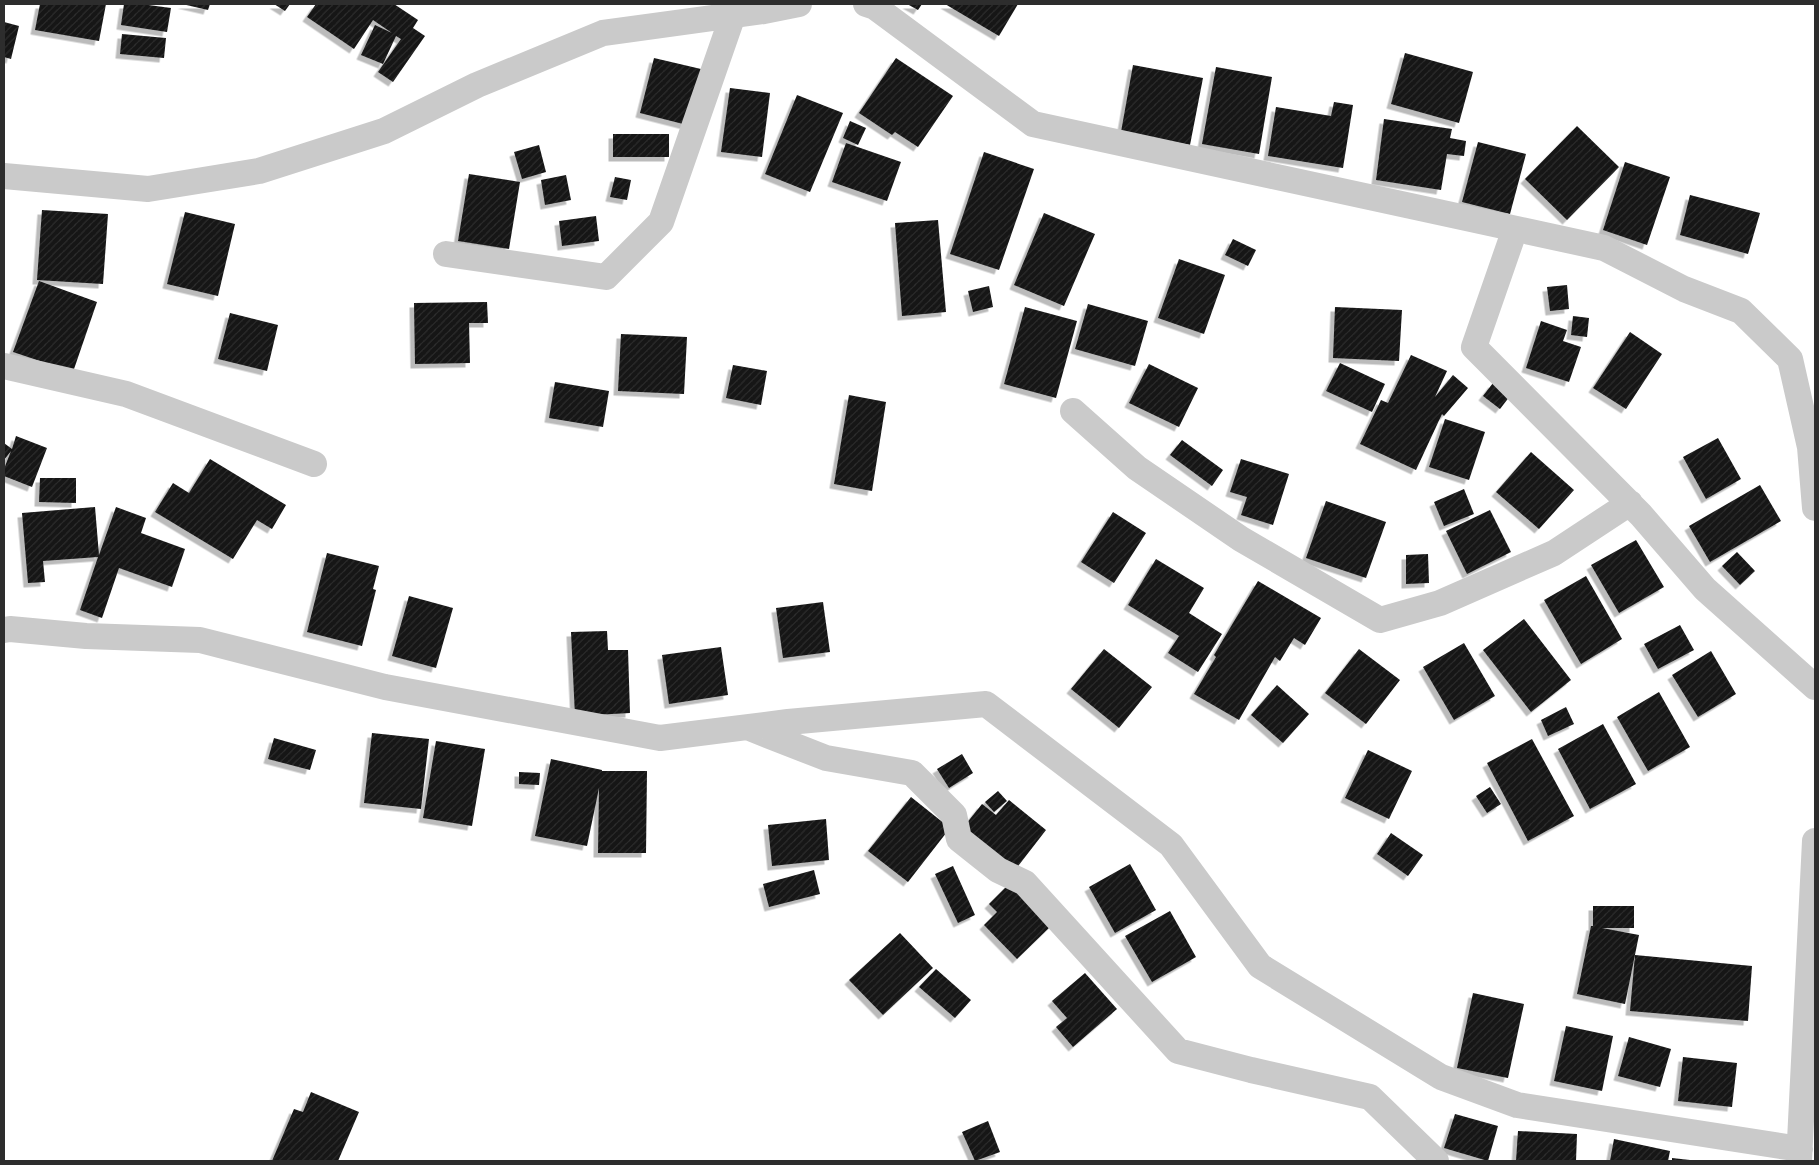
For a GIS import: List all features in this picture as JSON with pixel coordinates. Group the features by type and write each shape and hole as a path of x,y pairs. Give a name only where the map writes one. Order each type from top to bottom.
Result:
{"street":[{"path":"4,176 148,188 259,171 384,131 477,85 602,32 764,12 799,4"},
{"path":"866,4 875,7 1033,124 1604,248 1684,289 1741,311 1790,359 1810,447 1815,508"},
{"path":"446,254 606,277 661,222 734,15"},
{"path":"1515,229 1474,347 1630,503 1704,589 1815,687"},
{"path":"4,366 126,394 314,464"},
{"path":"1073,411 1137,468 1240,539 1380,620 1440,603 1554,553 1630,503"},
{"path":"4,630 86,636 200,640 385,687 660,738 748,727 986,704 1171,845 1260,966 1441,1077 1517,1105 1799,1155 1815,841"},
{"path":"748,727 826,758 912,774 954,815 958,838 998,870 1025,883 1178,1051 1370,1097 1436,1161"}],"building":[{"path":"40,4 106,4 99,41 35,30"},
{"path":"124,4 171,8 167,32 121,25"},
{"path":"182,4 210,4 208,10"},
{"path":"274,4 290,4 285,11"},
{"path":"316,4 394,4 418,20 413,28 425,36 393,82 378,72 401,39 396,36 383,64 361,55 375,25 392,33 373,20 354,49 307,17"},
{"path":"907,4 922,4 918,10"},
{"path":"945,4 1018,4 999,36"},
{"path":"4,22 19,26 11,59 4,57"},
{"path":"122,34 166,38 164,58 120,54"},
{"path":"1405,53 1473,72 1459,123 1391,104"},
{"path":"654,58 701,69 687,125 640,113"},
{"path":"896,58 953,96 918,147 895,132 892,135 859,113"},
{"path":"1133,65 1203,78 1190,145 1121,132"},
{"path":"1216,67 1272,77 1259,154 1202,144"},
{"path":"730,88 770,93 762,157 721,152"},
{"path":"797,95 843,113 810,192 765,174"},
{"path":"1334,102 1353,105 1343,168 1268,156 1276,107 1331,116"},
{"path":"1384,119 1452,129 1450,138 1466,141 1464,156 1447,154 1441,190 1376,180"},
{"path":"850,121 866,128 858,145 843,138"},
{"path":"1577,126 1619,167 1567,220 1525,179"},
{"path":"613,134 669,134 669,157 613,157"},
{"path":"1478,142 1526,154 1510,214 1462,202"},
{"path":"846,143 901,162 887,201 832,182"},
{"path":"539,145 546,172 522,179 514,152"},
{"path":"984,152 1034,169 999,270 950,254"},
{"path":"1625,162 1670,177 1647,245 1603,230"},
{"path":"469,174 520,182 509,249 458,241"},
{"path":"566,175 571,200 545,205 541,180"},
{"path":"615,177 631,180 627,200 610,197"},
{"path":"1690,195 1760,213 1748,254 1680,235"},
{"path":"42,210 108,214 103,284 37,280"},
{"path":"185,212 235,224 218,296 167,284"},
{"path":"1044,213 1095,234 1064,306 1014,285"},
{"path":"596,216 599,241 562,246 559,221"},
{"path":"938,220 946,312 902,316 895,223"},
{"path":"1233,239 1256,250 1248,266 1225,255"},
{"path":"1179,259 1225,275 1204,334 1158,318"},
{"path":"39,281 97,302 73,372 13,352"},
{"path":"1567,285 1569,309 1550,311 1547,287"},
{"path":"989,286 993,307 973,312 968,291"},
{"path":"487,302 488,323 469,323 470,363 415,364 414,303"},
{"path":"1088,304 1148,321 1135,366 1075,349"},
{"path":"1025,307 1077,321 1056,398 1004,384"},
{"path":"1335,307 1402,310 1399,361 1333,358"},
{"path":"230,313 278,325 267,371 218,359"},
{"path":"1573,316 1589,318 1587,337 1571,335"},
{"path":"1541,321 1567,330 1563,341 1581,347 1569,382 1526,368"},
{"path":"1630,332 1662,354 1626,409 1593,388"},
{"path":"621,334 687,337 684,394 618,391"},
{"path":"1411,355 1447,371 1435,397 1453,375 1468,388 1444,416 1442,414 1416,470 1360,444 1381,400 1388,403"},
{"path":"1340,363 1385,384 1372,412 1326,391"},
{"path":"1149,364 1198,388 1179,427 1129,403"},
{"path":"733,365 767,371 761,405 726,398"},
{"path":"555,382 609,391 603,427 549,418"},
{"path":"1493,383 1510,396 1500,409 1483,396"},
{"path":"849,395 886,402 872,491 834,484"},
{"path":"1445,419 1485,432 1469,480 1429,467"},
{"path":"16,436 47,448 32,487 4,476 4,469 11,451 4,460 4,443 12,449"},
{"path":"1718,438 1741,479 1706,499 1683,457"},
{"path":"1182,440 1223,470 1212,486 1170,455"},
{"path":"1531,452 1574,490 1539,529 1496,492"},
{"path":"210,459 286,505 272,529 257,520 233,559 155,512 173,483 189,493"},
{"path":"1241,459 1289,474 1273,525 1241,515 1247,497 1230,492"},
{"path":"40,478 76,478 76,503 39,502"},
{"path":"1760,485 1781,521 1710,562 1689,526"},
{"path":"1464,489 1474,514 1444,526 1434,502"},
{"path":"1326,501 1386,522 1366,578 1306,558"},
{"path":"95,507 99,555 116,507 146,518 141,533 185,549 172,587 119,568 102,618 80,610 98,557 43,561 45,582 28,583 22,513"},
{"path":"1490,510 1511,552 1467,574 1446,531"},
{"path":"1113,512 1146,533 1114,583 1081,562"},
{"path":"1636,540 1664,587 1619,613 1591,565"},
{"path":"1737,552 1755,571 1740,585 1722,566"},
{"path":"327,553 379,566 373,589 376,590 362,646 307,632"},
{"path":"1428,554 1429,583 1406,584 1406,555"},
{"path":"1156,559 1204,588 1189,613 1222,634 1198,672 1168,653 1179,636 1128,605"},
{"path":"1586,576 1622,639 1581,664 1544,600"},
{"path":"1258,581 1321,618 1305,645 1294,638 1280,661 1275,657 1239,720 1194,694 1216,657 1214,655"},
{"path":"409,596 453,608 436,668 392,656"},
{"path":"823,602 830,652 783,658 776,608"},
{"path":"1524,619 1571,680 1531,712 1483,650"},
{"path":"1680,625 1694,650 1658,669 1644,644"},
{"path":"607,631 608,650 628,650 630,713 575,716 571,632"},
{"path":"1464,643 1495,696 1454,720 1423,667"},
{"path":"721,647 728,695 669,704 662,655"},
{"path":"1104,649 1152,687 1119,728 1071,689"},
{"path":"1359,649 1400,680 1366,724 1325,693"},
{"path":"1711,651 1736,694 1698,717 1672,675"},
{"path":"1277,685 1309,714 1283,743 1251,715"},
{"path":"1659,692 1690,747 1648,771 1617,717"},
{"path":"1566,707 1574,724 1548,736 1541,720"},
{"path":"1603,724 1636,784 1590,809 1558,749"},
{"path":"372,733 429,739 421,809 364,803"},
{"path":"274,738 316,750 310,770 268,759"},
{"path":"1532,739 1574,816 1528,841 1487,763"},
{"path":"436,741 485,749 472,826 423,818"},
{"path":"1368,750 1412,771 1389,819 1345,798"},
{"path":"962,754 973,773 949,788 937,769"},
{"path":"551,759 602,771 647,771 646,853 598,853 599,788 587,846 535,836"},
{"path":"519,772 540,773 539,785 519,784"},
{"path":"1490,787 1501,804 1487,813 1476,796"},
{"path":"998,791 1007,801 994,812 985,802"},
{"path":"911,797 950,828 908,882 868,851"},
{"path":"1009,800 1046,830 1015,870 962,829 982,804 996,815"},
{"path":"826,819 829,860 772,866 768,825"},
{"path":"1391,833 1423,855 1408,876 1377,854"},
{"path":"1130,864 1156,910 1115,933 1089,887"},
{"path":"953,866 975,915 958,923 935,874"},
{"path":"814,870 820,894 769,907 763,884"},
{"path":"1011,882 1053,924 1017,959 984,925 997,912 989,904"},
{"path":"1593,906 1634,906 1634,928 1602,928 1639,935 1625,1004 1577,994 1591,926 1593,926"},
{"path":"1170,911 1196,957 1152,982 1125,936"},
{"path":"900,933 933,968 883,1015 849,980"},
{"path":"1635,955 1752,966 1748,1021 1630,1011"},
{"path":"936,969 971,1000 955,1018 919,987"},
{"path":"1085,973 1117,1009 1073,1047 1056,1027 1067,1018 1052,1001"},
{"path":"1473,993 1524,1004 1508,1078 1457,1068"},
{"path":"1566,1026 1613,1036 1602,1091 1554,1081"},
{"path":"1629,1037 1671,1049 1660,1087 1618,1076"},
{"path":"1683,1057 1737,1063 1732,1107 1678,1101"},
{"path":"311,1092 359,1112 338,1161 272,1161 294,1109 303,1112"},
{"path":"1455,1114 1498,1126 1488,1161 1444,1148"},
{"path":"988,1121 1000,1152 975,1161 962,1132"},
{"path":"1518,1131 1577,1134 1576,1161 1516,1161"},
{"path":"1614,1139 1670,1151 1668,1161 1610,1161"},
{"path":"1672,1158 1690,1160 1690,1161 1672,1161"}]}
